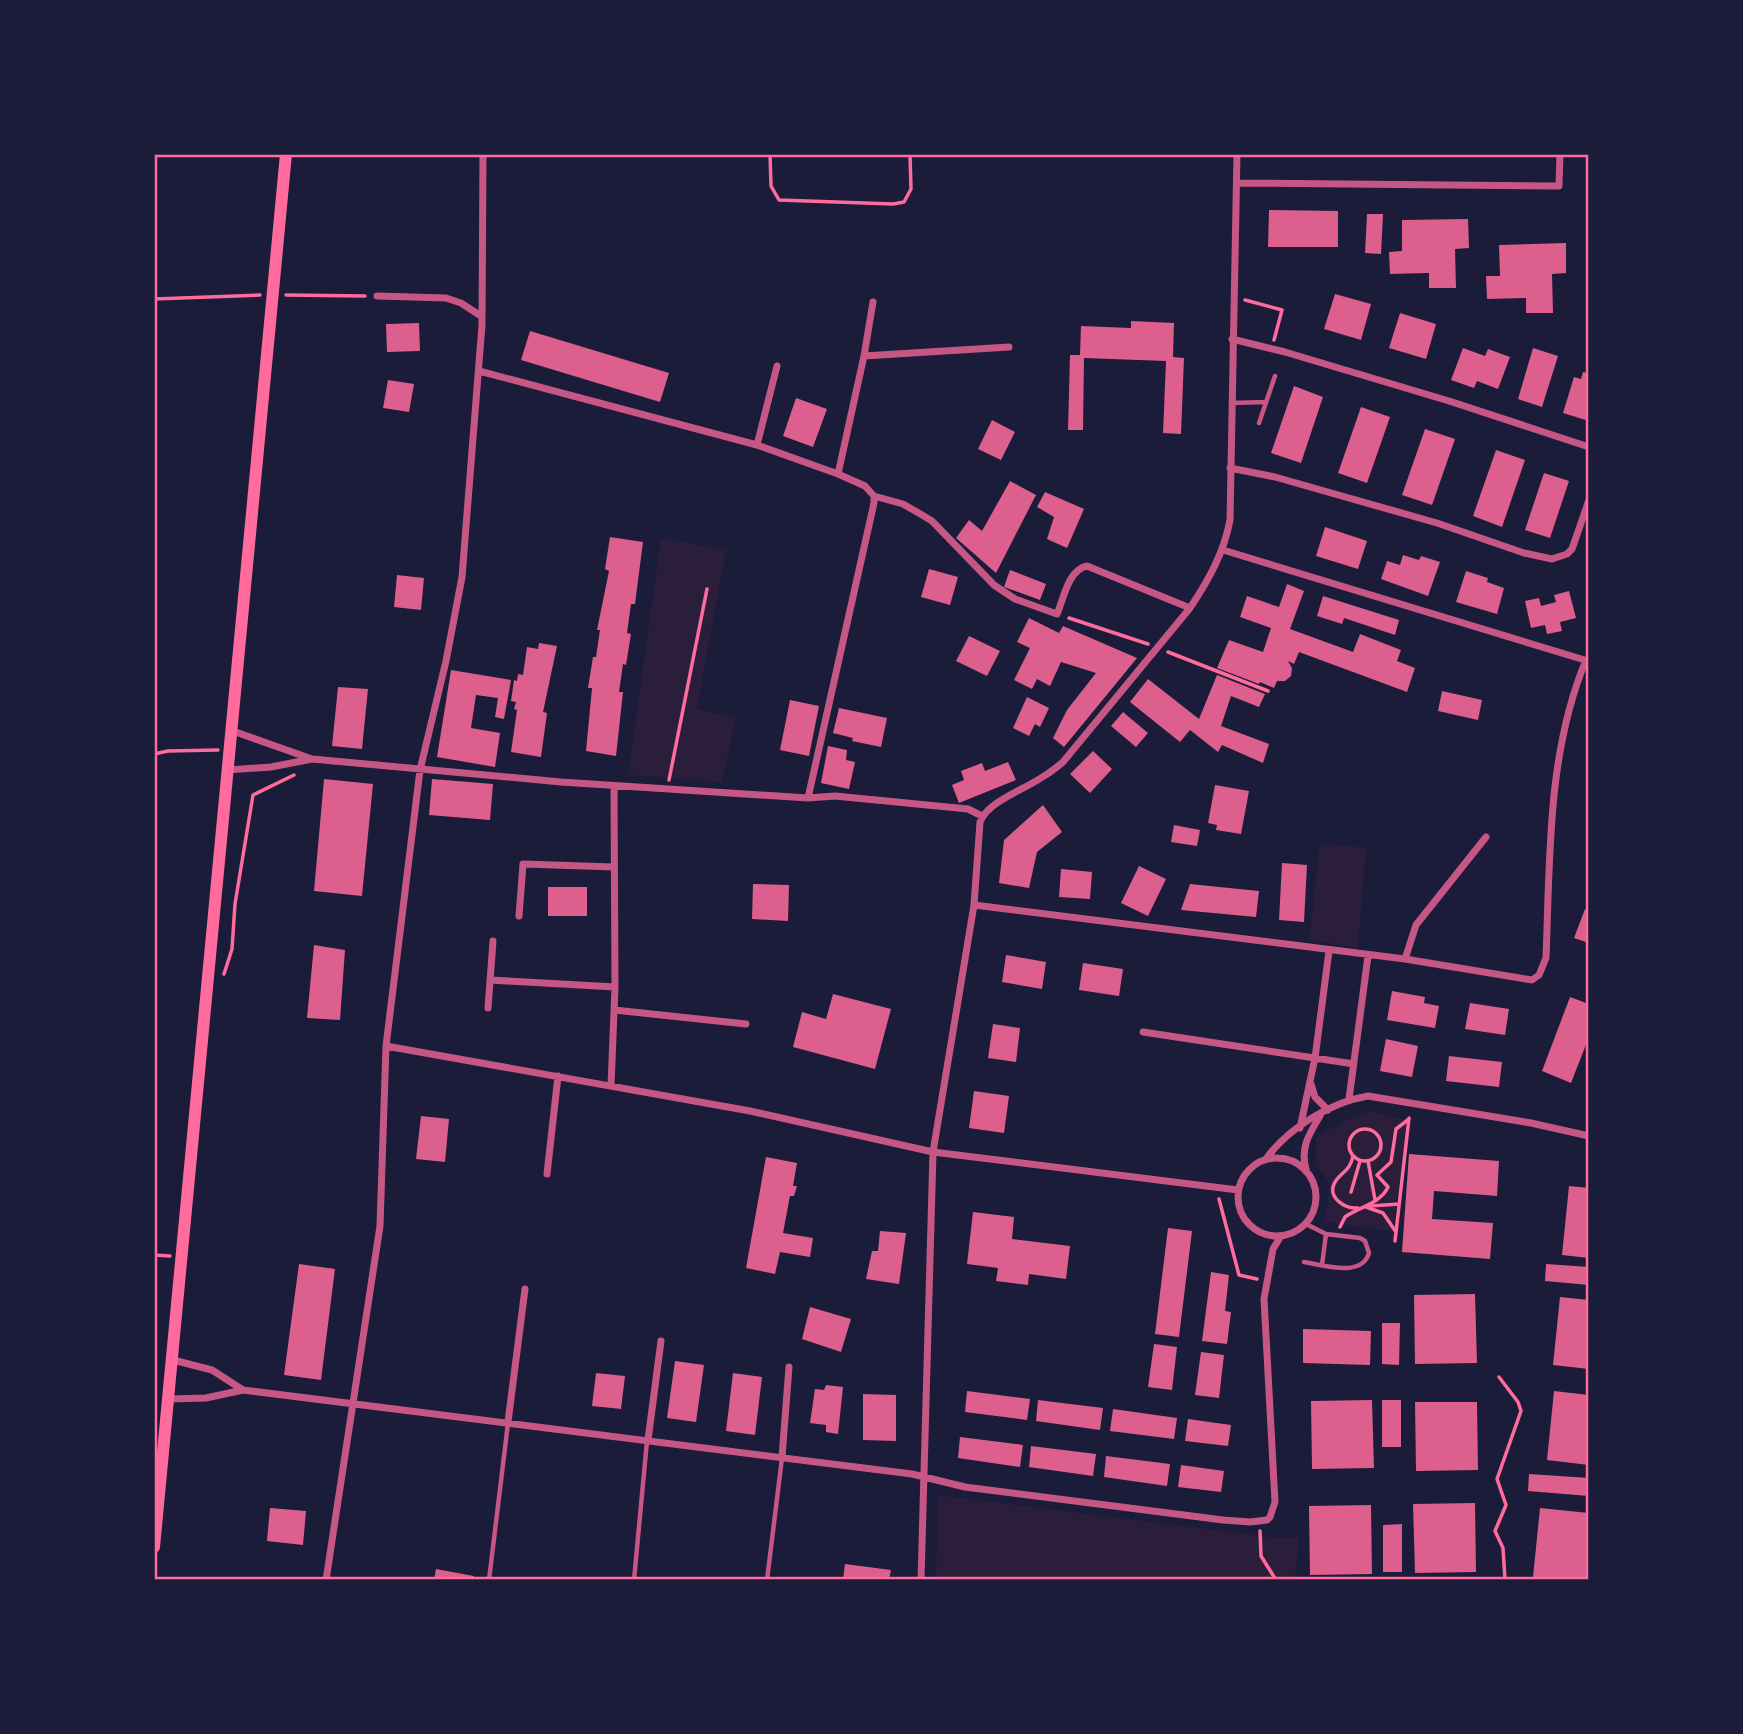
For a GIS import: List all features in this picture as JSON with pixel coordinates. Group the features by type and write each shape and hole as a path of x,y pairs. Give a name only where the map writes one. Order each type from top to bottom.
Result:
{"main road":[{"path":"154,1547 286,154"}],"street":[{"path":"326,1580 380,1226 386,1046 420,769 446,661 462,577 479,371 483,154"},
{"path":"921,1580 933,1152 974,905 978,831 982,816 996,803 1046,776 1063,762 1190,608 1223,550 1230,520 1237,154"},
{"path":"1237,183 1559,186 1560,154"},
{"path":"377,296 446,298 461,303 481,316"},
{"path":"838,474 873,302"},
{"path":"1232,339 1436,397 1589,447"},
{"path":"864,356 1009,347"},
{"path":"757,444 777,366"},
{"path":"479,371 757,444 865,486 873,496 874,503 808,798"},
{"path":"1230,468 1304,485 1437,523 1524,553 1552,559 1567,554 1572,549 1589,500"},
{"path":"873,496 904,504 932,522 994,585 1015,599 1057,614 1073,574 1079,567 1087,566 1190,608"},
{"path":"974,905 1405,959 1532,979 1539,975 1546,958 1556,770 1572,695 1588,661 1223,550"},
{"path":"230,730 310,760"},
{"path":"226,770 271,767 310,760 614,786 808,798 835,796 955,808 976,811 982,816"},
{"path":"611,1086 615,987 614,786"},
{"path":"1405,959 1416,925 1486,837"},
{"path":"519,916 523,864 614,867"},
{"path":"488,1008 493,941"},
{"path":"1300,1128 1306,1093 1311,1083 1329,951"},
{"path":"1349,1099 1368,956"},
{"path":"490,980 615,987"},
{"path":"614,1010 746,1024"},
{"path":"1143,1032 1354,1064"},
{"path":"386,1046 750,1111 933,1152 1238,1190"},
{"path":"547,1174 558,1076"},
{"path":"1311,1083 1324,1113"},
{"path":"1266,1159 1275,1147 1324,1113 1349,1099 1368,1096 1589,1136"},
{"path":"1307,1172 1293,1161 1284,1158 1258,1162 1245,1174 1238,1190 1238,1208 1248,1224 1263,1234 1281,1236 1306,1224 1315,1208 1316,1199 1303,1157 1304,1146 1324,1113"},
{"path":"169,1399 206,1398 243,1390 925,1476 965,1487 1223,1520 1260,1522 1270,1517 1275,1502 1264,1299 1273,1249 1281,1236"},
{"path":"508,1422 525,1289"},
{"path":"648,1440 661,1341"},
{"path":"173,1360 212,1370 243,1390"},
{"path":"782,1457 789,1367"}],"lane":[{"path":"1259,422 1275,376"},
{"path":"1231,403 1266,402"},
{"path":"1304,1262 1353,1268 1367,1260 1369,1254 1365,1241 1360,1238 1326,1234 1306,1224"},
{"path":"1322,1265 1326,1234"},
{"path":"489,1580 508,1422"},
{"path":"634,1580 648,1440"},
{"path":"767,1580 782,1457"}],"path":[{"path":"771,154 771,186 779,200 893,204 904,202 911,189 910,154"},
{"path":"1234,297 1282,310 1271,349"},
{"path":"669,789 707,589"},
{"path":"1057,614 1159,648 1268,691"},
{"path":"154,754 229,749"},
{"path":"208,972 224,975 232,949 235,904 253,795 307,769 310,760"},
{"path":"1395,1241 1411,1102"},
{"path":"1337,1235 1345,1217 1375,1201 1388,1189 1377,1175 1388,1166 1396,1129 1409,1119"},
{"path":"1360,1129 1365,1129 1376,1132 1381,1146 1376,1157 1360,1161 1349,1150 1349,1140 1360,1129"},
{"path":"1381,1146 1394,1147"},
{"path":"1353,1156 1351,1166 1335,1183 1336,1198 1351,1209 1384,1203 1399,1204"},
{"path":"1351,1192 1360,1161"},
{"path":"1368,1161 1375,1201"},
{"path":"1215,1187 1239,1275 1266,1281"},
{"path":"1363,1208 1383,1213 1396,1231"},
{"path":"1499,1377 1518,1402 1521,1411 1497,1479 1506,1505 1495,1531 1503,1548 1505,1580"},
{"path":"1260,1522 1261,1556 1276,1580"}],"shaded area":[{"path":"661,538 726,550 697,709 736,718 722,782 628,775"},
{"path":"1320,843 1366,848 1358,948 1309,940"},
{"path":"1372,1111 1409,1121 1392,1231 1324,1222 1329,1183 1315,1163 1317,1136 1356,1115"},
{"path":"938,1495 1277,1538 1299,1538 1295,1580 936,1580"}],"building":[{"path":"1268,154 1340,154 1340,157 1268,157"},
{"path":"1460,154 1531,154 1531,157 1460,157"},
{"path":"1269,210 1338,211 1338,247 1268,247"},
{"path":"1367,214 1383,214 1381,254 1365,253"},
{"path":"1468,219 1469,248 1455,249 1456,288 1429,288 1429,273 1390,274 1389,252 1402,251 1402,220"},
{"path":"1566,243 1566,273 1552,274 1553,313 1526,313 1526,298 1487,299 1486,276 1500,276 1499,245"},
{"path":"1335,294 1371,304 1361,340 1324,329"},
{"path":"1400,313 1436,324 1426,359 1389,348"},
{"path":"1131,321 1174,323 1173,357 1184,358 1181,434 1163,433 1166,361 1084,358 1083,430 1068,430 1070,355 1080,355 1081,326 1131,328"},
{"path":"419,323 420,351 387,352 386,324"},
{"path":"530,331 669,373 660,402 521,360"},
{"path":"1463,348 1485,356 1488,349 1510,357 1498,389 1477,381 1474,388 1451,380"},
{"path":"1533,348 1558,356 1542,407 1518,399"},
{"path":"1583,372 1589,373 1589,421 1563,413 1574,377 1581,379"},
{"path":"388,380 414,384 409,412 383,408"},
{"path":"1294,386 1323,397 1301,463 1271,453"},
{"path":"796,398 827,409 813,447 783,436"},
{"path":"1361,407 1390,417 1367,483 1338,473"},
{"path":"992,420 1015,432 1001,460 978,449"},
{"path":"1425,429 1455,439 1432,505 1402,495"},
{"path":"1496,450 1525,460 1502,527 1473,516"},
{"path":"1544,473 1569,481 1550,538 1525,530"},
{"path":"1010,481 1036,495 996,573 956,538 969,520 982,531"},
{"path":"1045,492 1084,509 1067,548 1047,539 1054,517 1037,507"},
{"path":"1325,527 1367,541 1358,569 1316,556"},
{"path":"610,537 643,542 635,604 631,604 627,633 631,634 619,692 623,692 616,756 586,751 592,688 588,688 593,657 596,657 600,630 597,630 609,571 605,569"},
{"path":"1403,555 1419,560 1421,556 1440,562 1428,596 1381,579 1387,561 1400,565"},
{"path":"929,569 958,577 950,605 921,597"},
{"path":"1010,570 1046,584 1040,600 1004,587"},
{"path":"1466,571 1488,578 1487,582 1504,588 1497,614 1456,602"},
{"path":"397,575 424,578 421,610 394,607"},
{"path":"1287,584 1304,591 1290,629 1353,652 1360,634 1401,650 1397,661 1415,668 1407,692 1299,652 1294,664 1288,661 1292,668 1291,676 1285,681 1277,681 1274,688 1217,668 1229,640 1263,652 1271,628 1240,617 1247,596 1279,607"},
{"path":"1569,591 1576,618 1560,622 1562,631 1547,634 1545,625 1531,628 1525,601 1539,598 1541,606 1556,602 1554,595"},
{"path":"1323,596 1399,620 1395,635 1344,618 1342,624 1317,616"},
{"path":"1029,618 1059,633 1063,626 1137,658 1064,747 1053,738 1067,710 1096,673 1061,662 1050,686 1037,679 1032,689 1014,680 1030,648 1017,642"},
{"path":"969,636 1000,651 987,676 956,661"},
{"path":"539,643 557,646 543,712 547,713 541,757 511,752 517,710 514,709 516,702 511,701 514,680 517,681 518,674 523,675 527,647 538,649"},
{"path":"451,670 511,680 504,719 495,717 498,698 476,695 471,728 500,733 495,767 437,757"},
{"path":"1217,675 1265,694 1259,707 1231,696 1221,726 1269,744 1263,763 1222,745 1218,752 1190,730 1180,742 1130,702 1148,679 1199,719"},
{"path":"338,687 368,689 362,749 332,746"},
{"path":"1442,691 1482,700 1478,720 1438,711"},
{"path":"1027,697 1049,708 1040,727 1035,724 1029,736 1013,728"},
{"path":"790,700 819,706 809,756 780,750"},
{"path":"839,708 887,718 881,747 852,741 853,738 833,733"},
{"path":"1123,712 1148,733 1136,747 1111,726"},
{"path":"828,746 847,750 846,760 855,762 849,789 821,783"},
{"path":"1093,751 1112,769 1090,793 1070,774"},
{"path":"1008,762 1016,780 959,803 952,785 964,780 961,771 982,763 985,771"},
{"path":"324,779 373,784 362,896 314,891"},
{"path":"432,779 493,784 490,820 429,815"},
{"path":"1215,785 1249,791 1241,834 1216,830 1217,825 1208,823"},
{"path":"1043,805 1062,832 1037,852 1029,888 999,883 1004,840"},
{"path":"1174,825 1200,830 1197,846 1171,842"},
{"path":"1282,863 1307,865 1304,922 1279,920"},
{"path":"1139,866 1166,879 1148,916 1121,903"},
{"path":"1061,869 1092,872 1090,899 1059,897"},
{"path":"753,884 789,885 788,921 752,919"},
{"path":"1190,884 1259,891 1256,917 1181,910"},
{"path":"548,887 587,887 587,916 548,916"},
{"path":"1585,909 1589,911 1589,943 1574,938"},
{"path":"314,945 345,950 340,1020 307,1018"},
{"path":"1006,955 1046,962 1042,989 1002,982"},
{"path":"1083,963 1123,969 1119,996 1079,990"},
{"path":"1392,991 1425,997 1424,1003 1439,1006 1435,1028 1387,1020"},
{"path":"833,994 891,1009 875,1069 793,1047 802,1012 826,1019"},
{"path":"1570,997 1589,1004 1589,1037 1571,1083 1542,1071"},
{"path":"1470,1003 1509,1009 1505,1035 1465,1029"},
{"path":"993,1024 1020,1028 1016,1062 988,1058"},
{"path":"1386,1039 1418,1046 1412,1077 1380,1071"},
{"path":"1449,1056 1502,1062 1499,1087 1446,1081"},
{"path":"974,1091 1009,1096 1004,1133 969,1128"},
{"path":"421,1116 449,1119 445,1162 416,1159"},
{"path":"1409,1154 1499,1161 1497,1196 1434,1191 1432,1219 1493,1223 1490,1259 1402,1252"},
{"path":"766,1157 797,1163 793,1186 797,1186 794,1196 790,1196 783,1233 813,1238 810,1257 780,1252 775,1274 746,1268"},
{"path":"1569,1186 1589,1188 1589,1258 1562,1255"},
{"path":"973,1212 1014,1217 1012,1239 1070,1246 1066,1279 1029,1274 1028,1285 996,1281 998,1268 967,1264"},
{"path":"1168,1228 1192,1231 1179,1337 1155,1334"},
{"path":"880,1231 906,1233 899,1284 866,1279 872,1251 878,1251"},
{"path":"299,1264 335,1269 321,1380 284,1375"},
{"path":"1546,1264 1589,1267 1589,1285 1545,1281"},
{"path":"1211,1272 1229,1275 1225,1311 1231,1312 1227,1344 1202,1341"},
{"path":"1475,1294 1477,1363 1415,1364 1414,1295"},
{"path":"1560,1297 1589,1300 1589,1369 1553,1365"},
{"path":"810,1307 851,1319 841,1352 802,1339"},
{"path":"1382,1323 1400,1323 1399,1365 1382,1364"},
{"path":"1303,1329 1371,1331 1370,1365 1303,1363"},
{"path":"1154,1344 1177,1347 1172,1390 1148,1387"},
{"path":"1201,1352 1224,1355 1219,1398 1195,1395"},
{"path":"675,1361 704,1365 696,1422 667,1418"},
{"path":"596,1373 625,1376 621,1409 592,1406"},
{"path":"733,1373 762,1377 755,1435 726,1431"},
{"path":"826,1385 843,1387 838,1434 826,1432 826,1425 810,1423 815,1389 824,1390"},
{"path":"967,1391 1030,1399 1027,1420 965,1412"},
{"path":"1554,1391 1589,1395 1589,1465 1547,1460"},
{"path":"863,1394 896,1395 896,1441 863,1440"},
{"path":"1038,1400 1103,1408 1100,1430 1036,1421"},
{"path":"1372,1400 1374,1468 1312,1469 1311,1401"},
{"path":"1382,1400 1401,1400 1401,1447 1382,1447"},
{"path":"1415,1402 1477,1402 1478,1470 1416,1471"},
{"path":"1113,1409 1177,1418 1174,1439 1110,1431"},
{"path":"1188,1419 1231,1425 1228,1446 1185,1441"},
{"path":"960,1437 1023,1445 1020,1467 958,1458"},
{"path":"1031,1446 1096,1454 1093,1476 1029,1467"},
{"path":"1106,1456 1170,1464 1167,1486 1104,1477"},
{"path":"1181,1465 1224,1471 1221,1492 1178,1487"},
{"path":"1529,1474 1589,1478 1589,1496 1528,1491"},
{"path":"1475,1503 1476,1572 1415,1573 1413,1504"},
{"path":"1371,1505 1372,1574 1310,1575 1309,1506"},
{"path":"270,1508 306,1511 303,1545 267,1541"},
{"path":"1540,1508 1589,1513 1589,1580 1533,1577"},
{"path":"1402,1524 1402,1572 1383,1572 1383,1525"},
{"path":"845,1564 891,1570 889,1580 843,1580"},
{"path":"436,1569 474,1576 473,1580 434,1580"}]}
